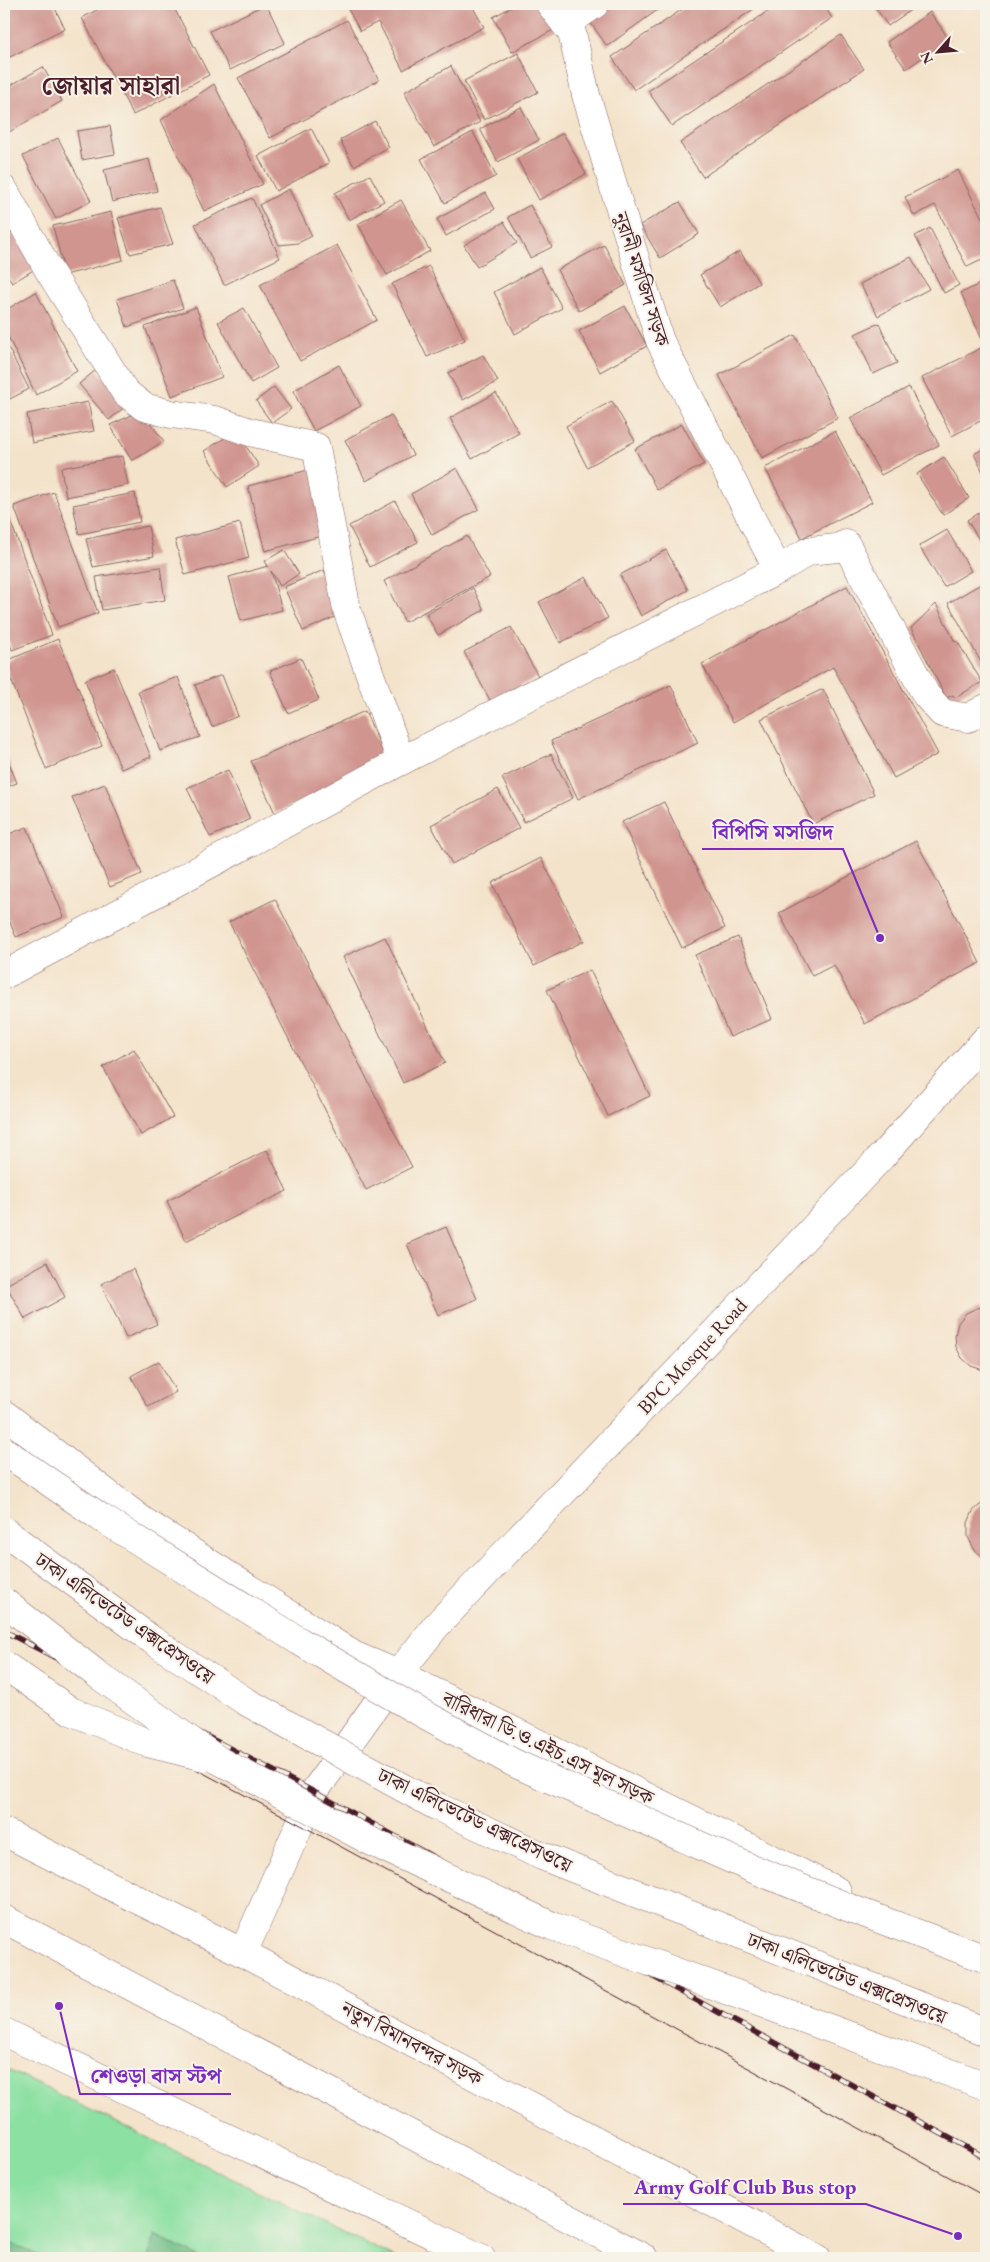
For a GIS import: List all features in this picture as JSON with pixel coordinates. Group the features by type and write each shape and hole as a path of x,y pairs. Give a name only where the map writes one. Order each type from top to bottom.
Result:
{"main road":[{"path":"558,14 595,4"},
{"name":"নুরানী মসজিদ সড়ক","path":"558,14 572,33 596,131 660,341 778,570"},
{"path":"4,190 48,269 125,392 144,407 171,414 215,420 250,432 316,447 347,610 401,761"},
{"path":"4,975 401,761 778,570 810,551 837,548 846,544 926,696 942,713 968,718 986,708"},
{"name":"BPC Mosque Road","path":"398,1674 436,1626 883,1155 986,1039"},
{"name":"বারিধারা ডি.ও.এইচ.এস মূল সড়ক","path":"4,1414 143,1522 355,1656 398,1674 986,1965"},
{"path":"4,1451 100,1517 299,1641 408,1706 514,1763 751,1868 855,1910 986,1959"},
{"name":"ঢাকা এলিভেটেড এক্সপ্রেসওয়ে","path":"4,1531 152,1640 245,1701 438,1807 542,1856 986,2032"},
{"path":"4,1602 98,1675 218,1760 366,1839 552,1926 986,2086"},
{"path":"4,1666 71,1711 147,1743 218,1760"},
{"path":"243,1953 314,1792 398,1674"},
{"name":"নতুন বিমানবন্দর সড়ক","path":"4,1832 243,1953 817,2258"},
{"path":"4,1919 644,2258"},
{"path":"4,2032 481,2258"}],"green space":[{"path":"4,2068 396,2258 4,2258"},
{"path":"155,2235 201,2258 148,2258"},
{"path":"4,2241 46,2258 4,2258"}],"building":[{"path":"4,4 53,4 65,29 4,60"},
{"path":"108,4 172,4 209,75 133,115 82,18"},
{"path":"266,4 285,43 230,70 210,31"},
{"path":"345,4 471,4 484,27 403,70 378,22 360,31"},
{"path":"517,4 544,4 557,28 512,52 493,17"},
{"path":"615,4 666,4 607,46 590,22"},
{"path":"690,4 761,4 634,90 612,57"},
{"path":"779,4 823,4 832,18 672,126 648,91"},
{"path":"873,4 919,4 888,26"},
{"path":"930,12 949,39 906,69 887,42"},
{"path":"347,20 379,80 270,138 238,78"},
{"path":"841,35 864,69 703,177 680,143"},
{"path":"518,53 538,92 484,120 464,81"},
{"path":"451,66 480,122 434,147 404,92"},
{"path":"43,67 62,101 4,135 4,89"},
{"path":"214,84 263,184 204,211 161,120"},
{"path":"521,107 539,140 498,162 480,129"},
{"path":"375,121 389,147 354,166 340,140"},
{"path":"110,126 115,154 82,160 77,131"},
{"path":"311,128 329,163 276,191 258,156"},
{"path":"473,132 496,176 445,203 421,159"},
{"path":"563,133 586,174 539,200 517,159"},
{"path":"58,138 91,201 56,219 23,156"},
{"path":"149,159 157,191 112,202 104,170"},
{"path":"958,170 986,226 986,258 967,267 935,205 914,216 905,197"},
{"path":"370,175 384,201 349,220 335,193"},
{"path":"289,189 312,236 298,243 279,245 259,205"},
{"path":"486,193 495,209 446,236 437,219"},
{"path":"252,198 280,258 224,285 195,224"},
{"path":"401,200 430,251 387,275 358,224"},
{"path":"680,202 699,234 660,258 640,225"},
{"path":"530,205 552,247 530,258 508,217"},
{"path":"160,207 173,244 130,254 118,218"},
{"path":"111,212 123,260 65,275 53,226"},
{"path":"504,222 517,243 477,267 464,245"},
{"path":"930,228 959,285 944,293 915,236"},
{"path":"12,233 35,269 12,283 4,270 4,238"},
{"path":"337,245 377,320 300,361 260,285"},
{"path":"604,245 626,285 579,311 557,270"},
{"path":"740,251 759,283 720,307 700,275"},
{"path":"911,257 929,289 878,316 860,284"},
{"path":"429,266 465,340 427,357 392,284"},
{"path":"540,267 562,308 515,334 494,292"},
{"path":"173,280 183,308 127,327 117,299"},
{"path":"986,281 986,348 961,293"},
{"path":"36,292 77,371 36,395 4,328 4,311"},
{"path":"625,306 647,346 600,372 579,331"},
{"path":"196,307 222,377 172,396 145,327"},
{"path":"244,308 277,368 251,383 218,322"},
{"path":"879,323 897,363 873,374 855,334"},
{"path":"795,335 838,418 762,458 719,375"},
{"path":"4,339 29,389 4,402"},
{"path":"981,348 986,358 986,418 952,436 922,378"},
{"path":"483,355 498,381 463,400 448,373"},
{"path":"339,365 361,406 314,431 293,391"},
{"path":"97,369 127,405 109,420 79,384"},
{"path":"274,387 291,409 272,423 256,401"},
{"path":"909,387 939,445 881,475 850,418"},
{"path":"496,393 519,433 472,459 450,418"},
{"path":"612,401 635,441 587,467 566,426"},
{"path":"88,402 94,431 32,443 27,414"},
{"path":"141,411 164,441 132,461 110,425"},
{"path":"391,415 413,455 366,481 345,440"},
{"path":"682,424 704,464 657,490 635,449"},
{"path":"236,431 259,466 227,487 204,451"},
{"path":"835,431 872,502 802,538 765,468"},
{"path":"986,447 986,478 974,454"},
{"path":"122,456 128,485 66,497 61,468"},
{"path":"944,457 969,498 943,515 917,474"},
{"path":"457,468 479,509 432,535 411,494"},
{"path":"312,469 329,534 265,551 248,486"},
{"path":"54,492 98,613 58,627 14,506"},
{"path":"135,493 140,522 79,534 73,505"},
{"path":"395,501 418,542 370,567 349,526"},
{"path":"986,508 986,551 967,520"},
{"path":"8,514 52,635 12,650 4,628 4,516"},
{"path":"240,523 249,558 185,575 175,540"},
{"path":"148,526 154,556 93,567 86,539"},
{"path":"947,530 971,571 944,587 919,546"},
{"path":"467,536 490,577 405,622 384,581"},
{"path":"284,550 299,574 280,586 271,571 282,610 241,621 229,577 268,566 265,561"},
{"path":"666,550 688,590 641,616 620,575"},
{"path":"160,567 165,600 102,610 96,577"},
{"path":"324,570 342,614 303,631 284,587"},
{"path":"586,577 608,618 560,643 539,602"},
{"path":"986,581 986,671 948,603"},
{"path":"847,586 938,754 894,778 833,667 733,722 702,664"},
{"path":"473,588 484,610 438,635 426,614"},
{"path":"936,604 955,642 957,641 982,682 955,698 953,695 946,698 911,628"},
{"path":"511,627 538,676 491,702 464,652"},
{"path":"58,639 102,746 46,769 4,662"},
{"path":"301,658 319,700 288,713 270,671"},
{"path":"114,668 151,757 121,769 85,680"},
{"path":"222,675 238,716 212,727 195,685"},
{"path":"178,677 200,737 160,751 138,691"},
{"path":"671,685 698,743 578,799 551,741"},
{"path":"823,689 874,794 813,824 761,719"},
{"path":"365,711 388,763 275,813 251,761"},
{"path":"4,750 17,783 4,788"},
{"path":"551,754 573,798 524,822 502,778"},
{"path":"228,770 250,819 210,837 187,788"},
{"path":"105,784 142,874 110,887 72,797"},
{"path":"498,789 519,828 452,864 431,825"},
{"path":"664,802 725,928 682,948 622,822"},
{"path":"4,811 9,823 4,825"},
{"path":"27,827 64,917 16,937 4,908 4,836"},
{"path":"916,841 980,963 865,1024 834,965 812,976 779,913"},
{"path":"541,858 584,941 534,966 492,883"},
{"path":"275,899 412,1167 366,1190 229,922"},
{"path":"385,937 445,1063 403,1083 343,957"},
{"path":"738,937 772,1019 730,1037 695,955"},
{"path":"590,970 650,1096 608,1116 547,990"},
{"path":"134,1049 173,1117 141,1135 103,1067"},
{"path":"267,1150 287,1191 186,1241 167,1201"},
{"path":"446,1227 477,1299 438,1315 407,1244"},
{"path":"47,1262 65,1297 25,1319 6,1285"},
{"path":"133,1269 157,1324 126,1338 101,1284"},
{"path":"986,1307 986,1369 983,1370 971,1366 962,1358 956,1347 955,1335 958,1323 966,1313 977,1308"},
{"path":"159,1361 176,1392 148,1407 131,1376"},
{"path":"986,1500 986,1560 974,1549 968,1537 968,1523 973,1511"}],"tram line":[{"path":"4,1667 299,1824 986,2197"}],"railway":[{"path":"4,1631 314,1792 986,2158"}],"place":[{"name":"বিপিসি মসজিদ","path":"880,938"},
{"name":"শেওড়া বাস স্টপ","path":"59,2006"},
{"name":"Army Golf Club Bus stop","path":"958,2236"}],"district":[{"name":"জোয়ার সাহারা","path":"111,85"}]}
